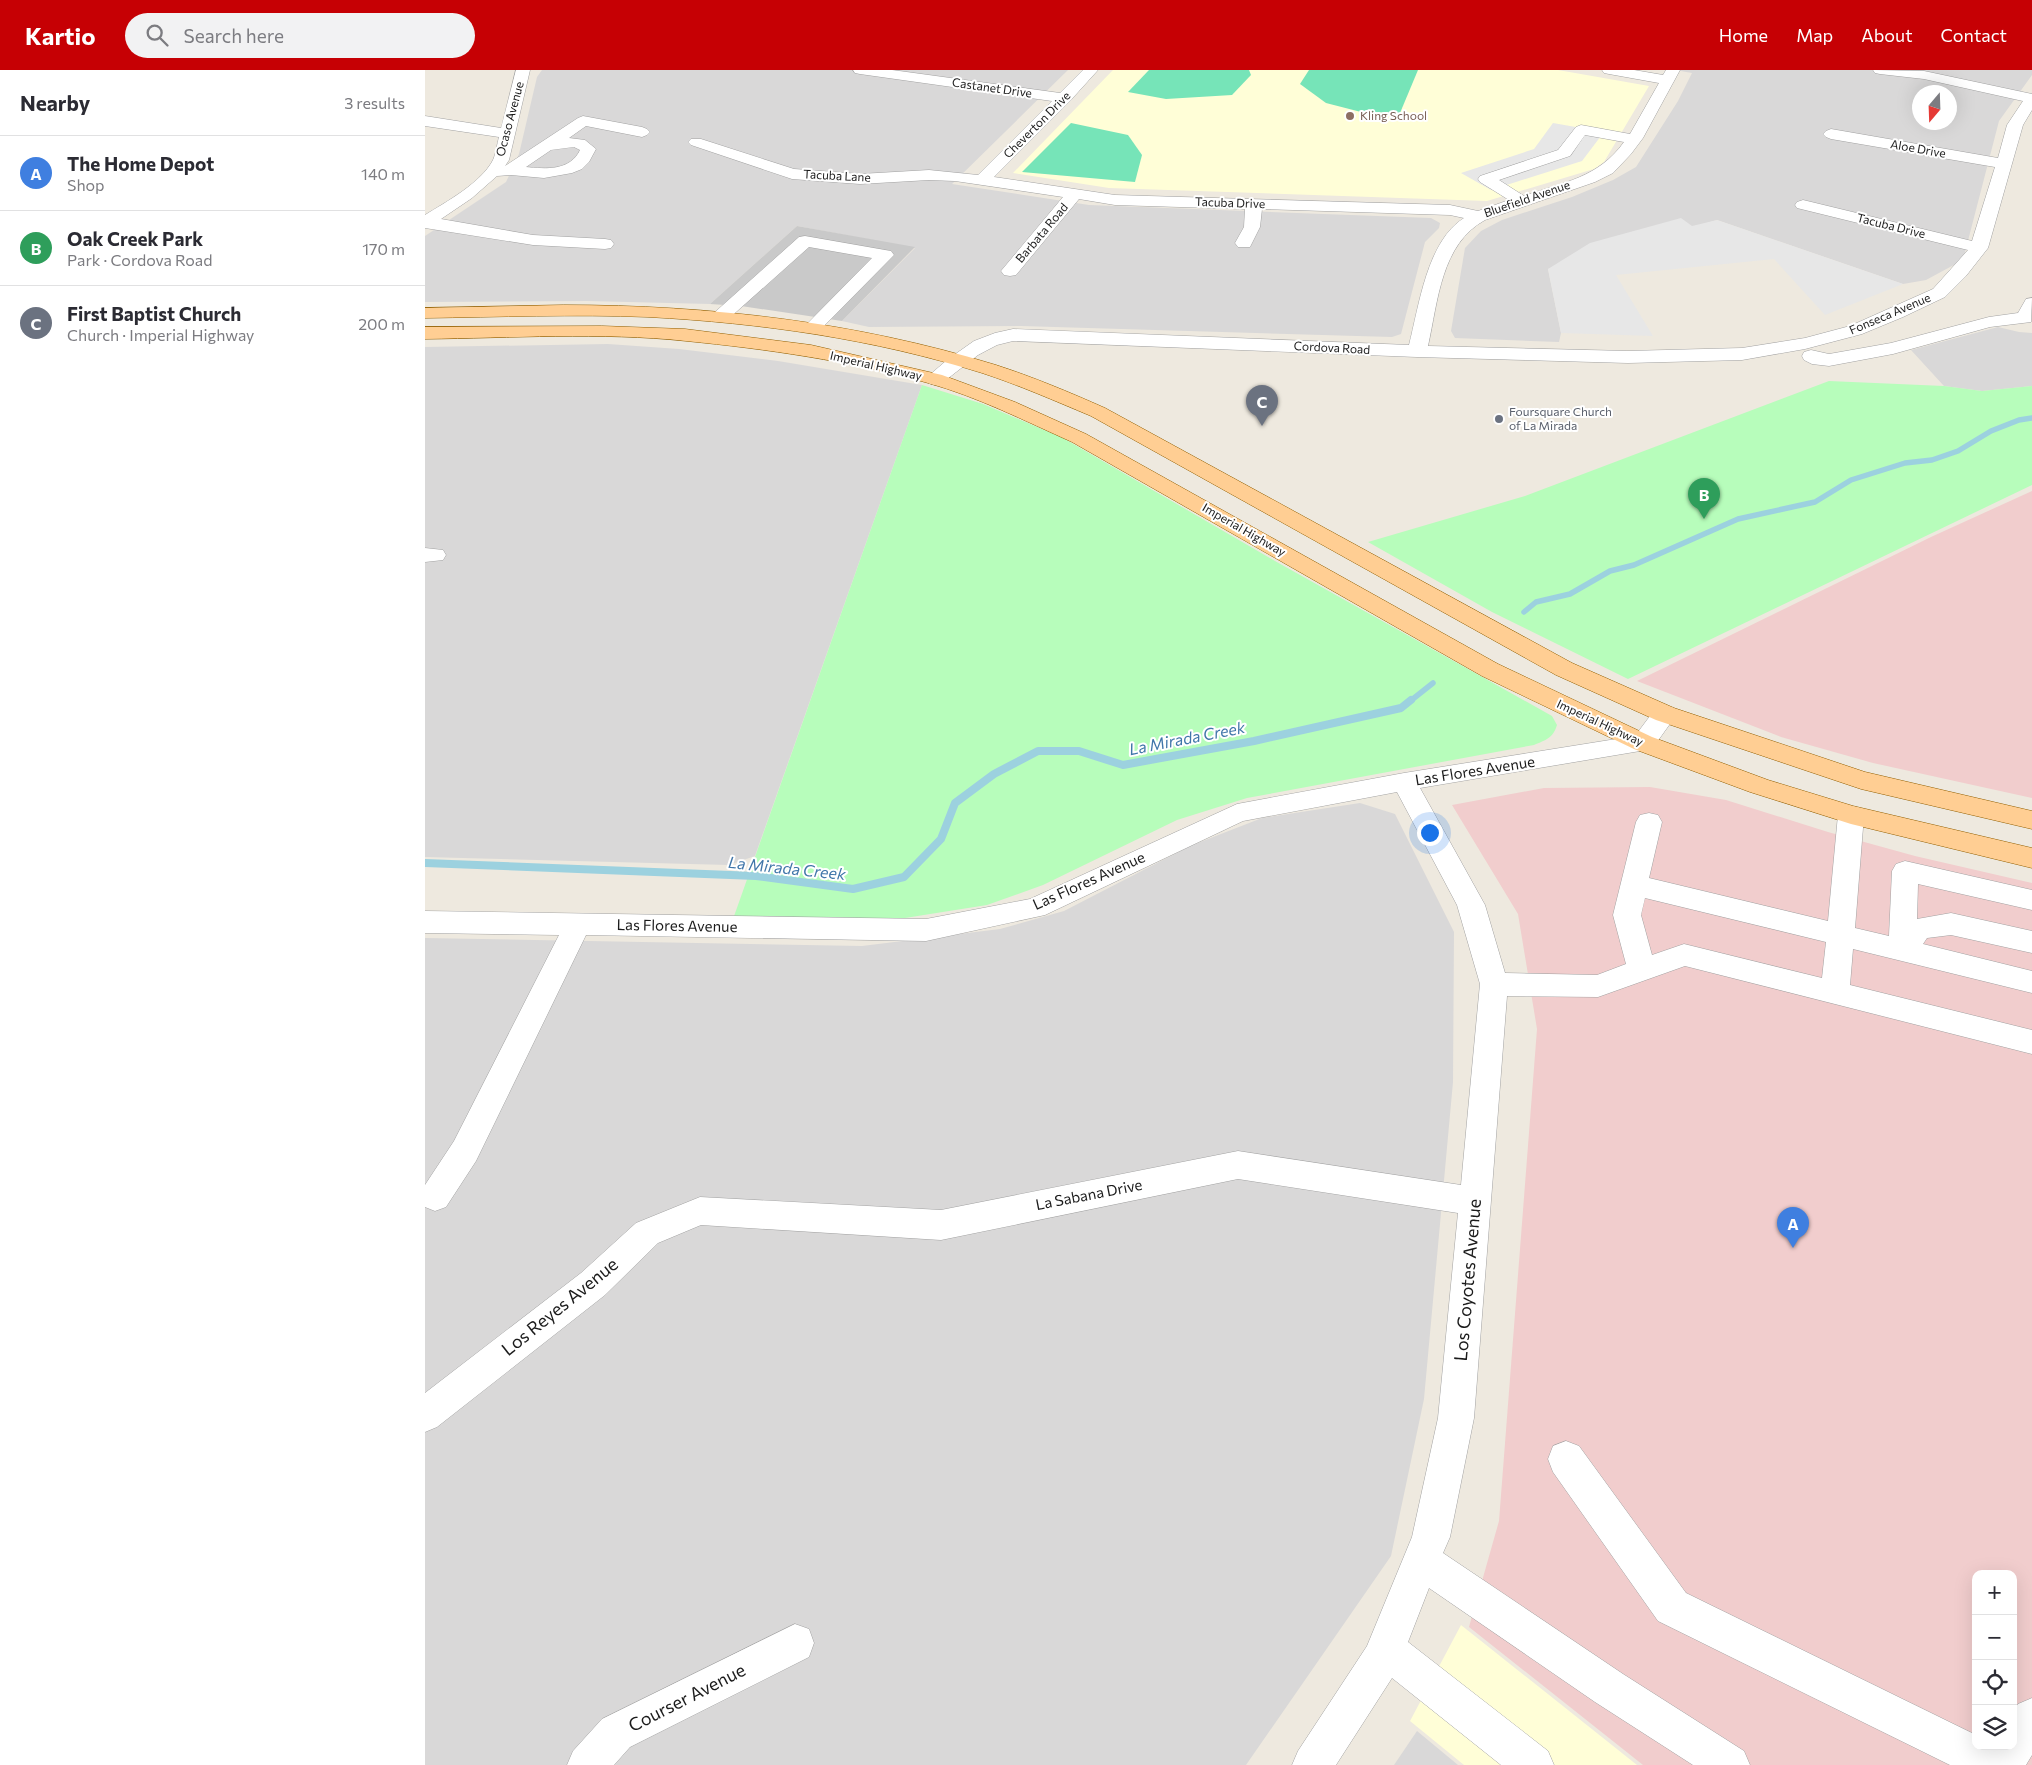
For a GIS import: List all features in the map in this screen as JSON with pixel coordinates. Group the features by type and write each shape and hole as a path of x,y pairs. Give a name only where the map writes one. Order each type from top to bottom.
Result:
{"main road":[{"name":"Imperial Highway","path":"425,313 596,311 720,317 812,328 892,344 958,361 1030,384 1098,412 1556,665 1631,701 1861,780 2032,820"},
{"name":"Imperial Highway","path":"425,333 593,332 685,335 811,351 935,379 1008,406 1079,438 1490,670 1643,743 1759,786 1851,815 2032,858"}],"street":[{"name":"Ocaso Avenue","path":"426,222 479,186 493,172 501,160 523,70"},
{"name":"Castanet Drive","path":"860,70 1065,98"},
{"name":"Cheverton Drive","path":"982,180 1091,70"},
{"path":"1609,70 1671,75"},
{"path":"1880,70 1924,75 2032,98"},
{"name":"Bluefield Avenue","path":"1417,351 1437,269 1448,244 1463,225 1479,216 1589,179 1606,171 1620,157 1633,139 1671,75"},
{"name":"Fonseca Avenue","path":"1743,354 1805,343 1856,330 1939,293 1961,272 1979,248 2015,125 2032,98"},
{"path":"425,121 508,134"},
{"path":"511,170 583,122 642,132"},
{"path":"1521,201 1485,179 1563,152 1581,130 1633,139"},
{"name":"Aloe Drive","path":"1831,134 2005,164"},
{"name":"Tacuba Lane","path":"696,142 793,174 860,179 947,175 982,180"},
{"path":"493,172 511,170 563,172 578,164 586,156 588,149 585,145 577,143 546,146"},
{"name":"Tacuba Drive","path":"982,180 1115,200 1450,210 1479,216"},
{"name":"Barbata Road","path":"1010,271 1074,195"},
{"path":"1245,243 1251,227 1254,204"},
{"name":"Tacuba Drive","path":"1803,205 1979,248"},
{"path":"426,222 533,240 605,244"},
{"path":"720,317 805,241 885,255 812,328"},
{"path":"1811,356 1819,360 1893,348 2028,310"},
{"name":"Cordova Road","path":"935,379 975,347 989,340 1013,335 1417,351 1628,357 1743,354"},
{"path":"1643,743 1665,714"},
{"name":"Las Flores Avenue","path":"425,922 926,930 1035,908 1237,813 1404,782 1643,743"},
{"name":"Los Coyotes Avenue","path":"1312,1765 1381,1660 1386,1649 1431,1537 1455,1418 1494,984 1471,905 1404,782"},
{"path":"1835,993 1851,815"},
{"path":"1642,970 1627,914 1649,822"},
{"path":"1901,950 1905,871 2032,900"},
{"path":"1634,885 2032,982"},
{"path":"435,1197 465,1151 577,924"},
{"path":"1901,950 1919,929 1951,924 2032,942"},
{"path":"1494,984 1598,986 1684,955 2032,1042"},
{"name":"La Sabana Drive","path":"700,1211 941,1225 1238,1165 1475,1201"},
{"name":"Los Reyes Avenue","path":"425,1415 593,1284 647,1233 700,1211"},
{"path":"1566,1459 1672,1607 1993,1765"},
{"path":"1421,1560 1609,1688 1730,1765"},
{"name":"Courser Avenue","path":"587,1765 616,1733 795,1643"},
{"path":"1386,1649 1533,1765"},
{"path":"2003,1765 2032,1718"}],"shaded area":[{"path":"542,70 1068,70 952,184 1089,205 1431,218 1440,223 1439,228 1425,242 1401,334 1392,337 1021,326 869,327 842,321 915,248 797,226 710,304 587,301 425,302 425,236 506,182 519,154 537,77"},
{"name":"Kling School","path":"1113,70 1558,70 1649,86 1604,162 1594,169 1487,201 1109,188 1013,173"},
{"path":"1675,70 2032,70 2032,75 1999,121 1963,260 1926,280 1903,284 1717,220 1548,269 1561,333 1559,342 1455,338 1451,331 1465,248 1481,231 1502,220 1572,197 1613,180 1636,167 1678,101 1692,73"},
{"path":"1553,123 1604,132 1582,161 1491,190 1461,173 1534,149"},
{"path":"1681,218 1692,226 1717,220 1903,284 1825,315 1774,259 1616,275 1653,336 1561,333 1548,269 1590,243"},
{"path":"797,226 915,247 842,321 741,306 710,304"},
{"path":"1998,327 2032,333 2032,386 1982,391 1944,386 1911,350"},
{"path":"608,344 679,349 778,361 922,385 755,856 729,865 425,857 425,347"},
{"path":"2032,491 2032,798 1873,763 1781,737 1637,681 1931,537"},
{"path":"1650,787 1726,800 1828,832 1915,856 2032,883 2032,1765 1643,1765 1469,1627 1499,1521 1537,1029 1518,914 1452,805 1544,788"},
{"path":"1360,803 1395,814 1454,932 1453,1082 1424,1399 1391,1556 1246,1765 425,1765 425,938 862,946 1000,929 1064,911 1190,846 1262,818"},
{"path":"1461,1625 1637,1765 1464,1765 1410,1721"},
{"path":"1417,1731 1458,1765 1394,1765"}],"green space":[{"path":"1149,70 1249,70 1251,75 1232,95 1166,99 1128,92"},
{"path":"1309,70 1418,70 1400,113 1361,112 1326,103 1300,84"},
{"path":"1071,123 1128,135 1142,155 1135,182 1022,172"},
{"path":"1829,381 1944,386 1982,391 2032,386 2032,485 1628,679 1492,612 1368,542 1525,496"},
{"path":"922,385 983,404 1063,438 1275,561 1552,716 1557,725 1553,733 1542,742 1534,745 1247,798 1177,820 1043,885 987,905 905,918 733,919"}],"waterway":[{"name":"La Mirada Creek","path":"1524,612 1536,602 1570,594 1610,571 1634,565 1738,519 1815,502 1851,480 1905,463 1932,460 1958,451 1991,431 2019,420 2032,418"},
{"name":"La Mirada Creek","path":"1409,702 1433,683"},
{"name":"La Mirada Creek","path":"425,863 756,876 853,889 904,877 941,839 955,803 994,774 1038,751 1079,751 1123,765 1254,741 1401,708 1411,700"}],"place":[{"name":"Kling School","path":"1350,116"},
{"name":"Foursquare Church of La Mirada","path":"1499,419"},
{"name":"First Baptist Church","path":"1262,426"},
{"name":"Oak Creek Park","path":"1704,519"},
{"name":"The Home Depot","path":"1793,1248"}]}
